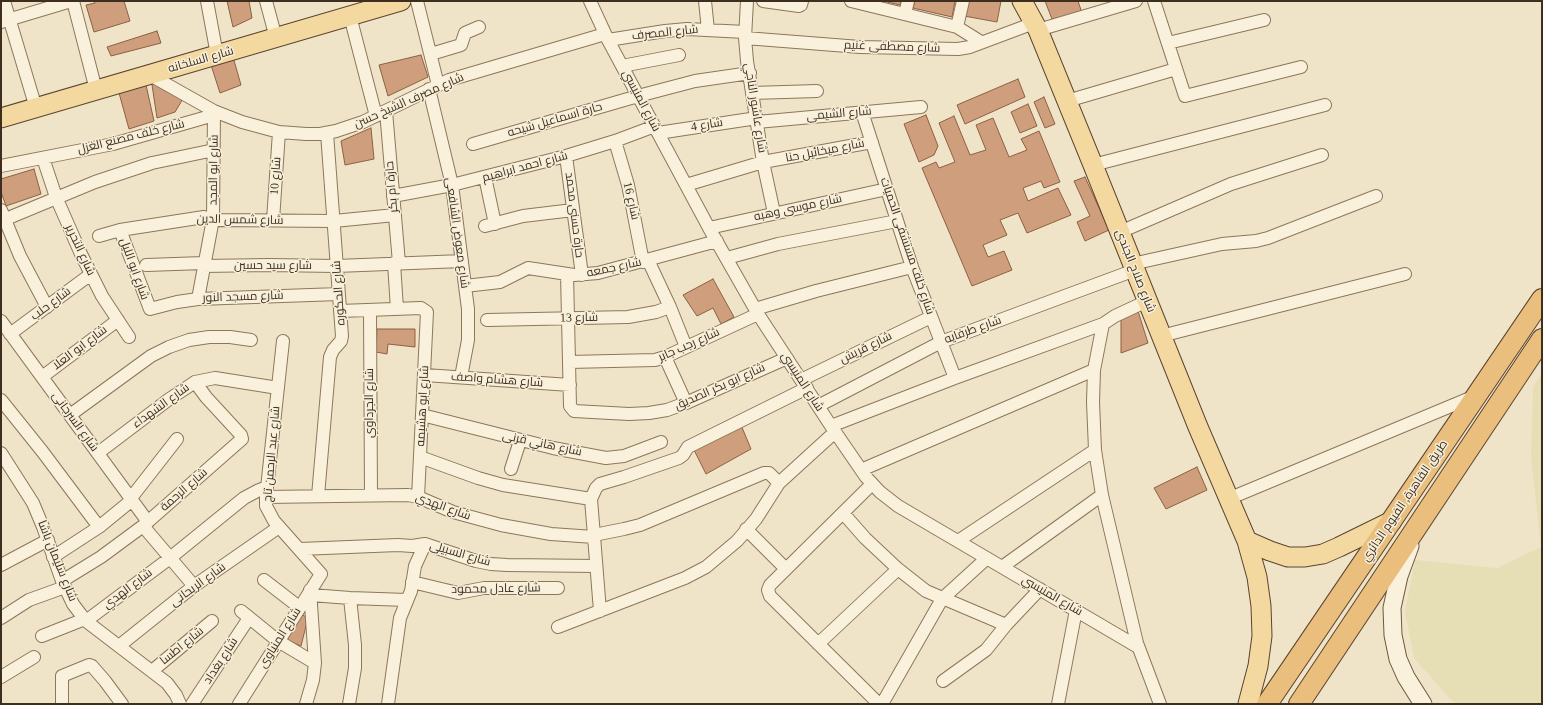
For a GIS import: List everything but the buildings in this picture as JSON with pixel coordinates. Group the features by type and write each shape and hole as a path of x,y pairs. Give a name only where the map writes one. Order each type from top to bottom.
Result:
{"highway":[{"name":"طريق القاهرة, الفيوم الدائري","path":"1267,704 1542,299"},
{"name":"طريق القاهرة, الفيوم الدائري","path":"1299,704 1542,339"}],"main road":[{"name":"شارع السلخانه","path":"1,118 401,1"},
{"name":"شارع صلاح الجندى","path":"1022,1 1036,26 1161,336 1247,541 1257,576 1261,606 1262,636 1258,666 1248,704"},
{"path":"1247,541 1270,552 1288,557 1305,557 1323,554 1339,548 1392,521"},
{"path":"1418,525 1399,576 1392,608 1393,635 1398,659 1406,677 1423,704"}],"street":[{"path":"4,1 5,21 36,108"},
{"path":"5,21 72,1 96,90"},
{"path":"207,1 217,55"},
{"path":"266,1 276,38"},
{"name":"شارع معوض الشافعى","path":"417,1 431,54 434,87 452,186 465,286 469,327 466,352 460,377"},
{"name":"شارع المنيسي","path":"590,1 606,37 726,258 757,311 818,406 872,484 898,506 1138,646"},
{"path":"705,1 708,30"},
{"name":"شارع عاشور الناجي","path":"747,1 745,35 752,93 774,213"},
{"path":"763,1 797,6 802,5 802,1"},
{"path":"853,1 957,27 981,42"},
{"path":"906,14 908,1"},
{"path":"957,27 963,1"},
{"name":"شارع مصطفى غنيم","path":"745,35 860,47 958,49 970,47 981,42 1036,26 1136,1"},
{"path":"1154,1 1185,96 1301,67"},
{"name":"حارة ام بكر","path":"350,16 381,114 395,215 397,309"},
{"path":"1168,43 1264,20"},
{"path":"431,54 461,45 465,33 479,27"},
{"name":"شارع المصرف","path":"606,37 687,29 745,35"},
{"name":"شارع مصرف الشيخ حسن","path":"150,74 214,113 279,132 306,134 327,133 350,127 381,114 434,87 461,76 606,37"},
{"path":"622,66 679,55"},
{"path":"1067,101 1176,69"},
{"name":"حارة اسماعيل شيحه","path":"473,144 695,81 750,73"},
{"path":"752,93 817,91"},
{"path":"1093,165 1326,105"},
{"name":"شارع الشيمى","path":"757,120 920,107"},
{"name":"شارع خلف مستشفى الحميات","path":"862,112 912,267 955,378"},
{"name":"شارع ابو المجد","path":"198,299 213,219 214,113"},
{"name":"شارع خلف مصنع الغزل","path":"1,166 113,144 214,113"},
{"name":"شارع 4","path":"656,130 757,120"},
{"name":"شارع احمد ابراهيم","path":"393,196 452,186 566,156 656,130"},
{"name":"شارع 10","path":"273,220 279,132"},
{"name":"شارع الحكوره","path":"318,496 330,357 331,352 342,338 327,133"},
{"name":"شارع 16","path":"615,141 628,185 646,261 670,307 686,347"},
{"name":"شارع ميخائيل حنا","path":"686,185 764,162 872,142"},
{"path":"47,307 20,256 2,217 152,163 214,150"},
{"path":"1120,232 1231,184 1322,155"},
{"name":"حارة حسنى محمد","path":"566,156 582,275"},
{"name":"شارع التحرير","path":"43,158 71,235 102,296 129,336"},
{"path":"485,177 490,225 523,216 573,210"},
{"name":"شارع موسى وهبه","path":"709,228 887,189"},
{"name":"شارع طرفايه","path":"818,406 941,342 1134,267 1222,244 1256,241 1268,238 1376,196"},
{"name":"شارع شمس الدين","path":"98,236 120,230 204,217 218,220 334,221 395,215"},
{"path":"726,258 778,244 897,221"},
{"name":"شارع ابو الليل","path":"120,230 148,308"},
{"name":"شارع جمعه","path":"465,286 500,282 528,268 567,274 582,275 598,273 717,241"},
{"name":"شارع سيد حسين","path":"146,265 337,266 462,261"},
{"name":"شارع رجب جابر","path":"569,362 655,360 686,347 757,311 816,291 912,267"},
{"name":"شارع حلب","path":"10,334 91,274"},
{"name":"شارع ابو بكر الصديق","path":"567,274 570,406 572,410 649,413 668,410 787,358"},
{"path":"1161,336 1405,274"},
{"name":"شارع مسجد النور","path":"148,308 151,309 177,302 198,299 339,294"},
{"path":"558,627 685,578 706,567 724,553 756,519 779,482 833,429 955,378 1103,324 1115,316 1147,301"},
{"name":"شارع 13","path":"487,320 628,317 643,315 670,307"},
{"name":"شارع ابو هشيمه","path":"397,309 424,308 428,314 418,497"},
{"path":"340,311 397,309"},
{"name":"شارع الجرداوي","path":"370,310 371,495"},
{"name":"شارع قريش","path":"591,499 596,488 600,484 679,458 684,455 688,447 931,317"},
{"name":"شارع ابو العلا","path":"42,377 118,320"},
{"name":"شارع السرجانى","path":"1,321 131,499 146,524 170,558 194,586"},
{"path":"1103,324 1094,370 1093,402 1096,450 1102,495 1138,646 1160,704"},
{"path":"70,415 151,356 169,347 189,340 209,337 230,337 250,340"},
{"name":"شارع عبد الرحمن تاج","path":"283,341 266,492 269,512 279,527 320,572"},
{"path":"665,357 686,403"},
{"path":"861,470 1094,370"},
{"name":"شارع هشام واصف","path":"424,375 570,385"},
{"name":"شارع الشهداء","path":"98,453 168,400 195,382 215,378 278,388"},
{"name":"شارع الرحمة","path":"1,618 29,600 64,584 146,524 242,439 241,435 206,397 195,382"},
{"path":"1228,498 1476,395"},
{"path":"1,400 42,451 99,527"},
{"name":"شارع هاني قرنى","path":"422,415 520,441 606,458 615,458 633,454 661,442"},
{"path":"53,557 99,527 131,499 177,439"},
{"path":"511,469 520,441"},
{"path":"958,541 1096,450"},
{"name":"شارع سليمان باشا","path":"1,453 32,503 73,604 86,620 172,688 180,704"},
{"path":"420,457 478,478 503,485 591,499 600,611"},
{"name":"شارع الهدي","path":"42,636 86,620 170,558 244,498 259,490 266,492 318,496 408,495 418,497 453,512 501,525 551,534 594,536 640,524 764,473 769,473 779,482"},
{"path":"872,484 770,585 768,590 770,596 880,704 942,599 987,558"},
{"path":"1002,567 1102,495"},
{"path":"842,513 898,568 926,591 1006,625"},
{"name":"شارع الريحانى","path":"118,646 194,586 279,527"},
{"path":"746,529 786,569"},
{"path":"1,565 48,540"},
{"path":"388,704 400,618 411,591 415,566 425,544"},
{"name":"شارع السبيلى","path":"300,549 398,545 412,546 425,544 476,561 497,564 596,566"},
{"path":"818,644 898,568"},
{"name":"شارع المنياوى","path":"239,704 299,607 310,592 321,574 320,572"},
{"path":"264,580 299,607"},
{"name":"شارع عادل محمود","path":"412,582 458,593 484,588 558,588"},
{"path":"943,681 986,650 1006,625 1040,589"},
{"path":"306,704 313,680 315,663 310,592 350,598 407,600"},
{"path":"349,704 354,668 355,645 350,598"},
{"path":"1058,704 1076,610"},
{"name":"شارع بغداد","path":"192,704 245,614 278,641"},
{"name":"شارع اطسا","path":"152,671 212,621"},
{"path":"278,641 315,663"},
{"path":"1,677 34,657"},
{"path":"62,704 61,677 87,666 92,666 122,704"}],"shaded area":[{"path":"1542,373 1542,704 1455,704 1414,658 1405,612 1415,560 1497,568 1541,547 1531,457 1533,387"}]}
